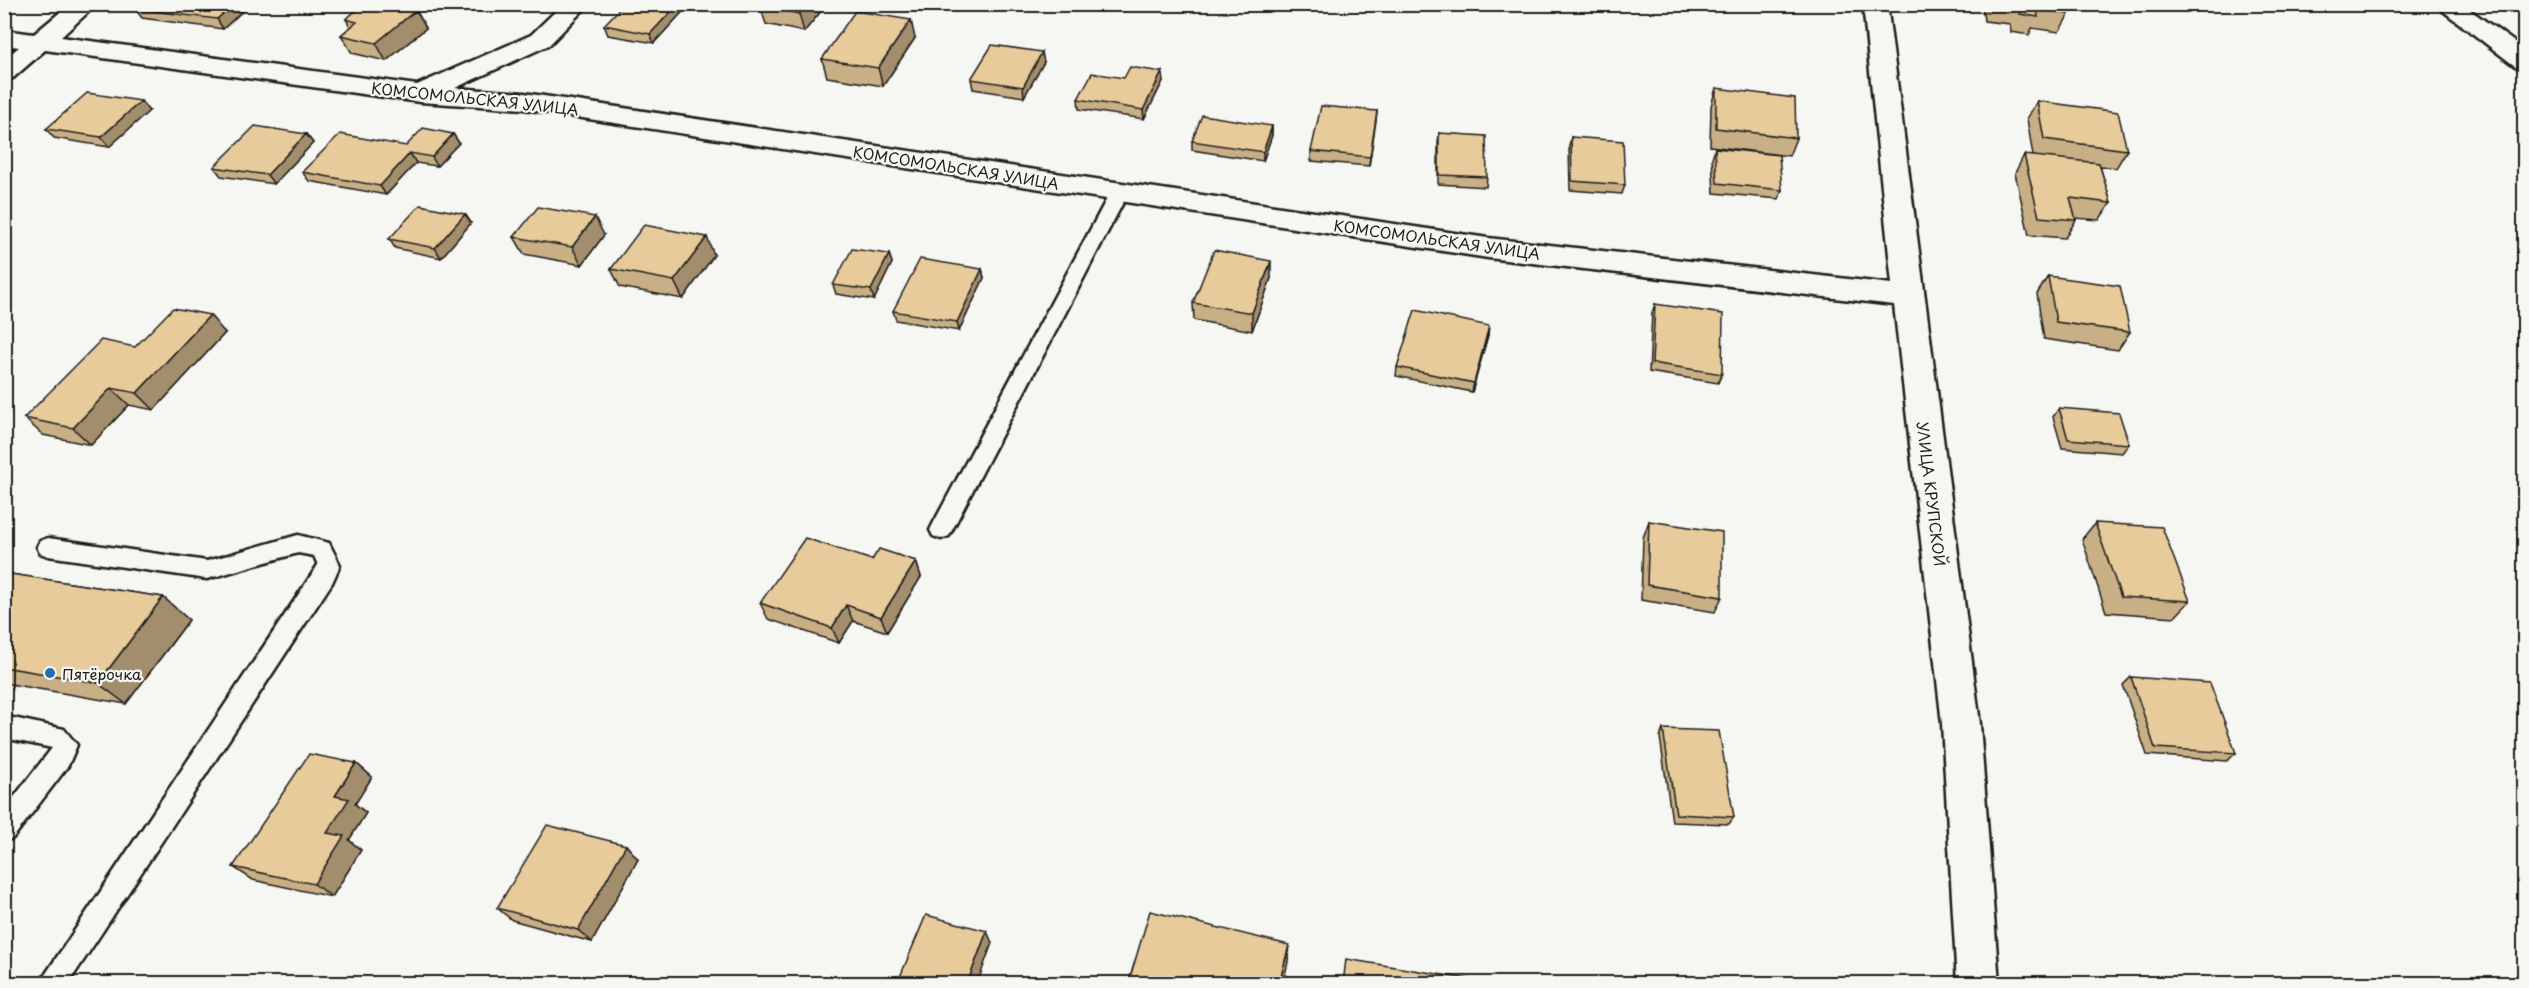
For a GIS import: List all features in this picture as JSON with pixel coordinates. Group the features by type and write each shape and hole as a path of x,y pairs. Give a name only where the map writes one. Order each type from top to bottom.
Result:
{"street":[{"path":"4,72 85,4"},
{"path":"420,94 540,40 577,4"},
{"name":"УЛИЦА КРУПСКОЙ","path":"1875,4 1908,296 1961,724 1978,984"},
{"path":"2446,4 2524,61"},
{"name":"КОМСОМОЛЬСКАЯ УЛИЦА","path":"4,37 420,94 524,101 1488,248 1908,296"}],"lane":[{"path":"941,530 1120,191"},
{"path":"48,547 207,570 298,544 321,549 329,565 324,577 52,984"},
{"path":"4,728 56,737 65,745 60,758 4,830"}],"building":[{"path":"140,4 234,4 217,19 135,9"},
{"path":"364,4 393,4 416,10 376,43 341,35 357,22 346,19"},
{"path":"624,4 678,4 650,34 604,25"},
{"path":"762,4 807,4 799,14 760,6"},
{"path":"2005,4 2068,4 2069,14 2037,9 2038,17 2020,14 2019,6"},
{"path":"855,11 911,20 878,68 822,59"},
{"path":"992,45 1042,52 1023,87 971,79"},
{"path":"1130,67 1162,72 1143,110 1078,99 1092,73 1124,78"},
{"path":"1716,88 1795,98 1796,138 1716,128"},
{"path":"87,93 141,101 101,137 46,129"},
{"path":"2037,101 2118,112 2127,150 2044,139"},
{"path":"1321,106 1377,111 1370,157 1311,151"},
{"path":"1202,115 1272,126 1263,152 1192,141"},
{"path":"255,126 306,134 267,175 214,167"},
{"path":"423,128 453,134 432,157 410,153 380,186 302,172 340,134 406,146"},
{"path":"1439,133 1486,136 1487,177 1439,175"},
{"path":"1571,137 1623,141 1625,185 1572,181"},
{"path":"1715,148 1779,155 1782,190 1717,183"},
{"path":"2024,155 2099,163 2111,203 2070,198 2076,220 2039,217"},
{"path":"420,205 465,214 435,248 389,239"},
{"path":"538,207 595,217 572,247 514,237"},
{"path":"644,225 707,237 674,281 611,269"},
{"path":"852,249 889,254 871,290 833,285"},
{"path":"1214,250 1271,261 1252,313 1193,303"},
{"path":"920,259 982,269 957,322 893,311"},
{"path":"2048,276 2120,286 2130,332 2056,322"},
{"path":"1655,304 1723,314 1722,374 1652,363"},
{"path":"173,308 210,315 137,393 111,388 73,428 24,418 101,340 135,347"},
{"path":"1415,310 1489,326 1474,383 1397,367"},
{"path":"2059,408 2119,413 2129,444 2068,439"},
{"path":"1649,521 1722,532 1722,597 1647,585"},
{"path":"2095,523 2162,527 2190,601 2121,597"},
{"path":"805,538 872,560 879,549 916,561 881,617 846,605 832,628 760,603"},
{"path":"4,573 163,597 98,683 4,667"},
{"path":"2131,677 2210,683 2236,753 2155,748"},
{"path":"1663,729 1719,731 1734,817 1676,814"},
{"path":"309,754 356,763 335,796 349,799 327,833 344,836 314,884 233,867"},
{"path":"547,825 626,845 578,930 497,908"},
{"path":"1150,911 1289,945 1279,984 1128,984"},
{"path":"926,915 987,931 967,984 897,984"},
{"path":"1346,959 1480,981 1480,984 1343,984"}],"place":[{"name":"Пятёрочка","path":"50,673"}]}
